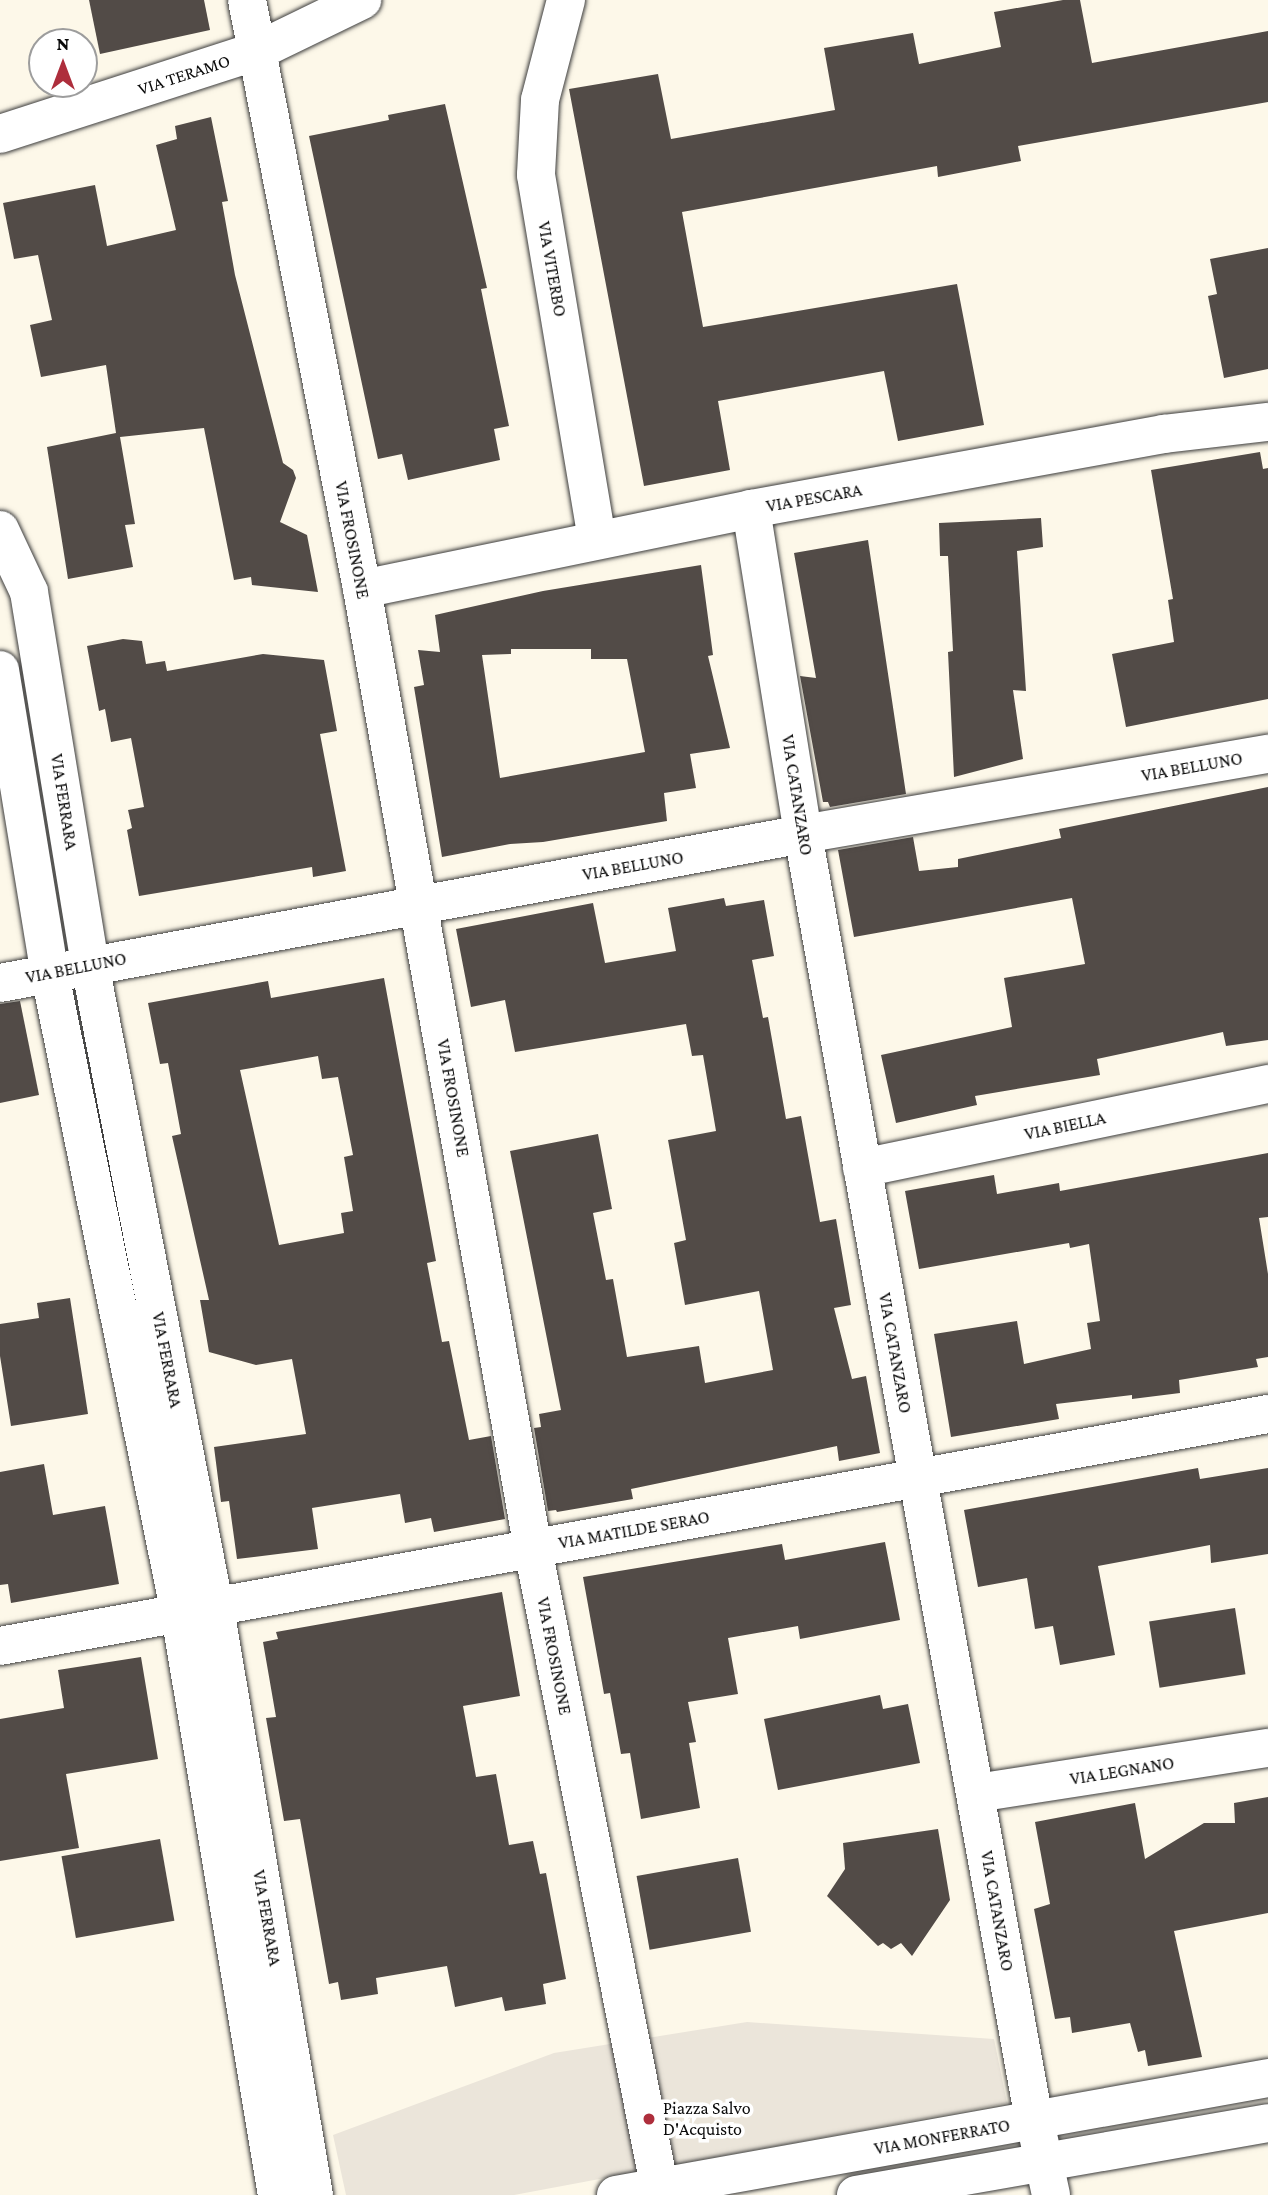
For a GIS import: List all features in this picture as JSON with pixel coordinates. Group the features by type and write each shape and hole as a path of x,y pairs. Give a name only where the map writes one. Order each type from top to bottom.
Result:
{"street":[{"name":"VIA FROSINONE","path":"247,0 362,589 533,1549 661,2191"},
{"name":"VIA TERAMO","path":"0,134 257,51 362,0"},
{"name":"VIA VITERBO","path":"566,0 540,100 536,175 597,539"},
{"name":"VIA PESCARA","path":"362,589 751,509 1164,434 1268,422"},
{"name":"VIA CATANZARO","path":"751,509 803,834 862,1168 1035,2120 1049,2178"},
{"name":"VIA FERRARA","path":"0,530 29,592 197,1612 277,2195"},
{"name":"VIA FERRARA","path":"0,670 50,975 197,1612 314,2195"},
{"name":"VIA BELLUNO","path":"0,983 803,834 1268,754"},
{"name":"VIA BIELLA","path":"862,1168 1268,1084"},
{"name":"VIA MATILDE SERAO","path":"0,1646 1268,1414"},
{"name":"VIA LEGNANO","path":"976,1793 1268,1748"},
{"name":"VIA MONFERRATO","path":"616,2195 661,2191 1268,2078"},
{"path":"856,2195 1049,2178 1268,2123"}],"shaded area":[{"name":"Piazza Salvo D'Acquisto","path":"747,2022 994,2039 1007,2103 514,2195 346,2195 333,2135 554,2053"}],"building":[{"path":"89,0 204,0 210,30 100,54 98,28 95,28"},
{"path":"1063,0 1080,0 1092,63 1268,31 1268,102 1018,146 1021,161 938,177 937,166 682,212 703,327 957,284 984,425 898,441 884,371 718,401 730,470 644,486 569,89 658,74 671,139 835,110 824,48 913,33 919,64 1001,47 994,12"},
{"path":"445,104 487,288 481,289 509,426 494,429 500,460 408,480 402,454 378,459 309,136 389,120 388,115"},
{"path":"211,117 228,201 222,202 235,275 283,463 293,470 296,478 280,522 307,535 318,592 252,585 251,577 234,580 204,428 120,437 135,524 125,525 133,567 68,579 47,447 116,433 106,365 41,377 30,325 52,320 38,255 14,259 3,203 95,185 107,246 176,230 156,145 177,139 175,126"},
{"path":"1268,248 1268,369 1224,378 1208,296 1217,294 1210,259"},
{"path":"1260,452 1263,469 1268,468 1268,699 1126,727 1112,654 1174,642 1168,600 1173,599 1151,470"},
{"path":"1041,518 1043,547 1017,551 1026,691 1013,690 1023,759 954,777 948,652 953,651 948,556 940,556 939,523"},
{"path":"868,540 906,794 830,807 828,802 823,802 800,676 816,678 794,553"},
{"path":"701,565 713,655 708,656 730,748 690,754 696,788 664,793 667,821 442,857 414,687 424,685 418,650 440,652 435,615 543,591","holes":["511,649 591,649 591,659 627,659 645,752 500,778 482,655 511,654"]},
{"path":"123,639 142,641 146,664 165,661 167,671 263,654 324,660 337,731 320,734 346,871 313,877 312,867 139,896 127,830 132,828 128,810 144,807 131,738 111,742 105,709 99,711 87,646"},
{"path":"1268,787 1268,1040 1226,1046 1223,1032 1097,1059 1100,1075 975,1096 977,1105 896,1123 881,1055 1012,1027 1004,978 1085,964 1072,898 854,937 838,850 913,837 919,871 958,867 958,859 1061,838 1059,829"},
{"path":"724,898 726,906 764,900 774,956 752,960 763,1018 768,1017 786,1119 801,1116 820,1222 836,1219 851,1305 834,1308 852,1379 866,1376 880,1453 839,1461 837,1446 631,1489 633,1499 557,1512 548,1511 534,1428 541,1427 539,1414 561,1410 510,1151 598,1134 612,1209 593,1213 606,1280 613,1279 627,1357 699,1346 705,1383 773,1370 759,1291 685,1305 674,1243 686,1240 668,1140 716,1131 703,1055 692,1056 686,1024 515,1052 505,1000 471,1007 456,929 593,903 605,963 676,951 668,908"},
{"path":"384,978 436,1261 427,1263 442,1342 449,1341 469,1440 491,1436 505,1519 434,1532 431,1518 405,1523 400,1494 312,1508 318,1549 237,1559 229,1501 221,1502 214,1447 306,1434 292,1359 256,1365 209,1352 200,1300 209,1300 172,1136 181,1134 168,1063 160,1064 148,1003 268,981 271,998","holes":["318,1056 322,1079 338,1077 353,1155 344,1157 353,1211 341,1213 344,1233 279,1245 240,1070"]},
{"path":"20,1001 39,1095 0,1103 0,1004"},
{"path":"1268,1153 1268,1217 1259,1218 1268,1274 1268,1357 1256,1359 1258,1367 1179,1380 1180,1393 1132,1399 1132,1395 1056,1404 1059,1419 951,1437 934,1334 1017,1321 1024,1364 1091,1349 1087,1323 1100,1321 1089,1244 1070,1248 1069,1243 919,1269 905,1191 994,1175 997,1194 1059,1183 1060,1191"},
{"path":"70,1298 88,1414 11,1426 0,1356 0,1324 39,1318 37,1303"},
{"path":"44,1464 53,1515 105,1506 119,1584 11,1603 8,1584 0,1585 0,1472"},
{"path":"1198,1468 1200,1479 1268,1468 1268,1554 1211,1563 1210,1545 1098,1566 1115,1655 1060,1665 1053,1626 1035,1629 1027,1578 978,1587 964,1510"},
{"path":"885,1542 900,1620 800,1639 798,1626 728,1638 738,1694 688,1702 696,1742 689,1743 700,1808 641,1819 630,1753 621,1754 610,1693 604,1694 583,1577 782,1544 785,1560"},
{"path":"502,1592 520,1696 463,1706 476,1777 496,1774 509,1845 533,1841 540,1874 546,1873 566,1979 543,1984 546,2004 505,2011 502,1997 455,2007 447,1966 376,1978 378,1994 341,2000 338,1982 329,1984 300,1819 284,1821 266,1718 276,1717 263,1642 278,1639 276,1632"},
{"path":"1235,1608 1245,1674 1160,1688 1149,1622"},
{"path":"141,1657 158,1759 66,1774 79,1848 0,1861 0,1719 64,1708 58,1670"},
{"path":"880,1695 883,1709 908,1704 920,1763 778,1790 764,1719"},
{"path":"1268,1797 1268,1913 1174,1931 1202,2057 1148,2066 1145,2050 1138,2052 1130,2023 1072,2033 1070,2017 1055,2019 1034,1909 1050,1904 1035,1822 1135,1803 1145,1859 1204,1823 1235,1823 1234,1803"},
{"path":"938,1829 950,1900 912,1956 901,1943 891,1949 883,1943 878,1946 827,1896 845,1869 843,1843"},
{"path":"160,1839 174,1921 76,1938 62,1856"},
{"path":"738,1858 751,1932 650,1950 637,1876"}],"place":[{"name":"Piazza Salvo D'Acquisto","path":"649,2119"}]}
